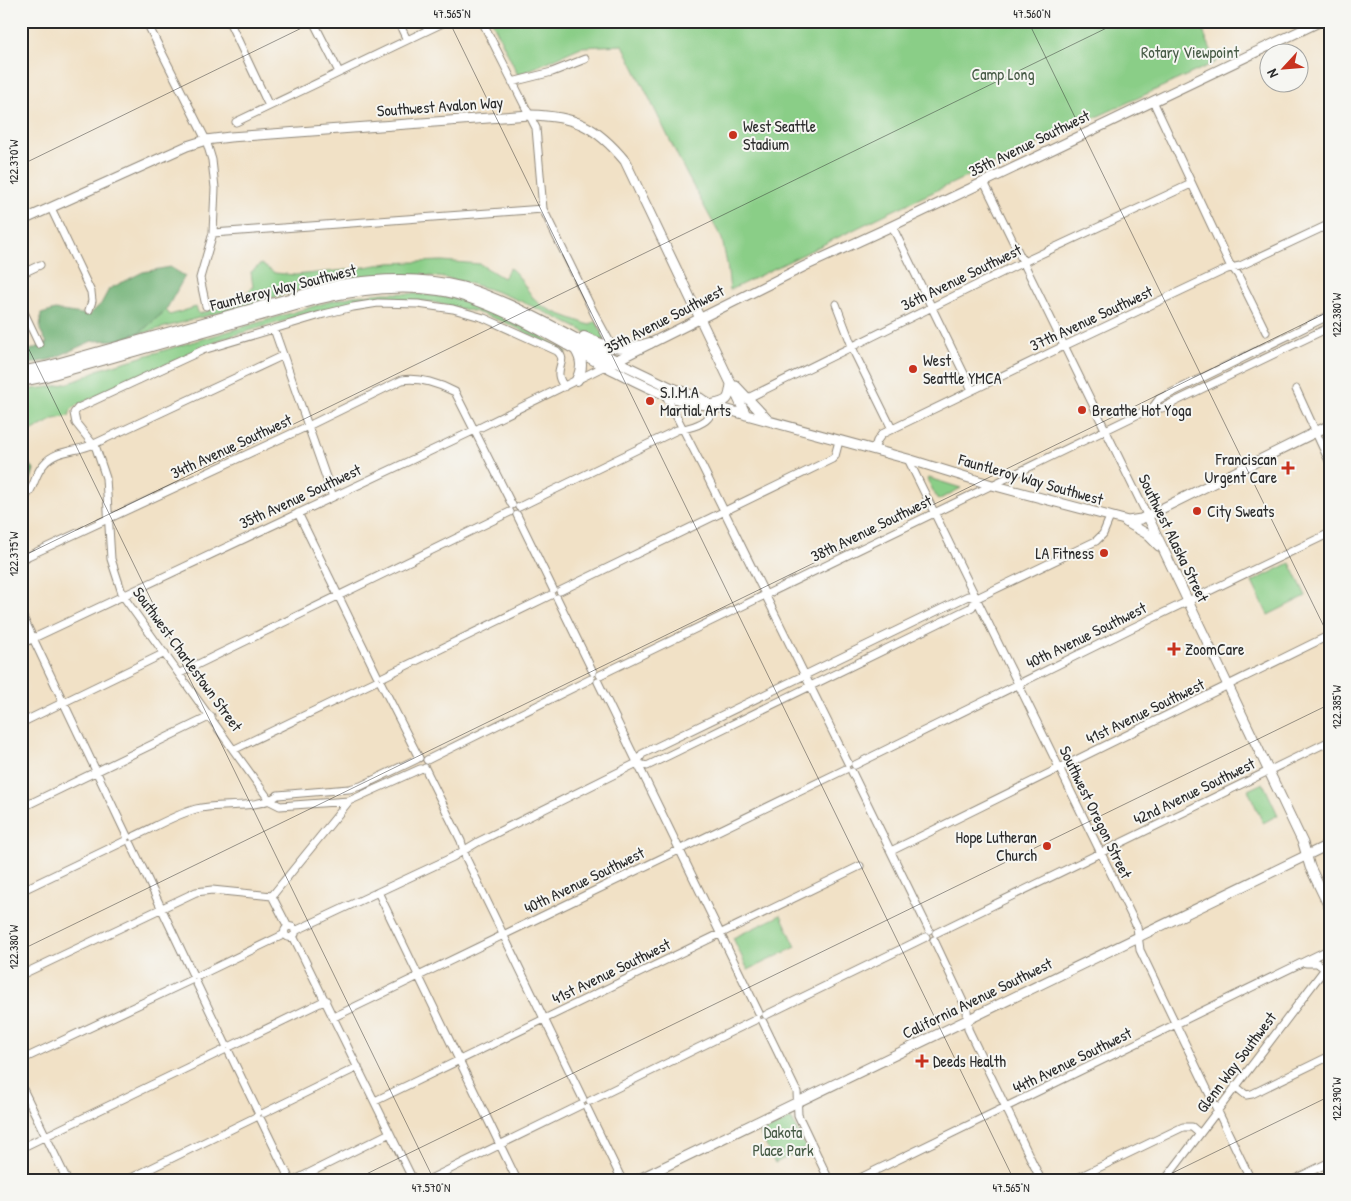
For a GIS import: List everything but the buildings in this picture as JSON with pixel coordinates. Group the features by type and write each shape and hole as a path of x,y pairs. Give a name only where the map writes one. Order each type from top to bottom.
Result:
{"highway":[{"name":"Fauntleroy Way Southwest","path":"21,372 53,365 331,287 371,280 400,279 461,287 514,307 616,361"},
{"name":"Fauntleroy Way Southwest","path":"21,381 46,376 317,299 346,292 382,288 440,290 470,298 497,309 605,366"},
{"path":"545,323 569,330 614,348 632,348 650,343"},
{"path":"576,350 581,358 582,366 577,380"}],"main road":[{"name":"35th Avenue Southwest","path":"605,366 805,266 1321,21"},
{"name":"Southwest Avalon Way","path":"21,221 187,146 206,140 260,134 530,115 564,117 594,131 615,149 625,161 729,380 742,398 770,422"},
{"name":"Fauntleroy Way Southwest","path":"616,361 670,387 700,398 712,406"},
{"name":"Fauntleroy Way Southwest","path":"605,366 665,394 698,405 712,406 746,415 908,459 992,485 1110,517 1133,521 1147,516 1330,425"},
{"path":"712,406 730,397 729,380"},
{"name":"Southwest Avalon Way","path":"742,398 746,415"},
{"name":"Southwest Alaska Street","path":"1147,516 1303,845 1310,868 1330,909"},
{"path":"1123,520 1147,534 1169,559"},
{"name":"California Avenue Southwest","path":"638,1180 1139,935 1330,844"}],"street":[{"path":"146,21 206,140 212,160 216,188 213,233 200,278 206,306"},
{"path":"228,21 269,106"},
{"path":"314,21 339,72"},
{"path":"398,21 407,40"},
{"path":"236,122 447,21"},
{"path":"482,21 536,128 543,209 594,313 614,348"},
{"path":"512,82 552,72 585,60"},
{"path":"1152,101 1191,184 1266,332"},
{"name":"Southwest Alaska Street","path":"984,182 1147,516"},
{"name":"36th Avenue Southwest","path":"742,398 1023,262 1191,184"},
{"path":"52,208 91,292 92,301 89,310"},
{"path":"213,233 543,209"},
{"name":"37th Avenue Southwest","path":"874,450 878,438 892,429 1064,346 1330,224"},
{"path":"892,226 972,390"},
{"path":"21,274 40,265"},
{"path":"333,497 274,329 324,314 378,303 418,304 454,309 484,318 557,351 562,358 559,373 564,387"},
{"path":"836,304 855,354 892,429"},
{"path":"21,306 39,344"},
{"name":"38th Avenue Southwest","path":"427,760 1104,429 1153,407 1159,399 1330,315"},
{"name":"38th Avenue Southwest","path":"1153,407 1162,408 1330,327"},
{"name":"Southwest Charlestown Street","path":"270,800 123,596 111,559 106,478 94,444 76,423 74,413 78,408 203,350 274,329"},
{"path":"21,500 28,494 42,465 49,459 63,452 94,444 282,356"},
{"name":"35th Avenue Southwest","path":"21,644 475,430 605,366"},
{"name":"34th Avenue Southwest","path":"21,561 28,556 308,426 402,380 419,380 455,392 475,430"},
{"path":"1296,389 1330,462"},
{"path":"665,394 679,424 684,429 891,851 967,1010 968,1028 1041,1180"},
{"path":"180,673 677,430 684,429 708,418 712,406"},
{"path":"475,430 797,1092 798,1115 829,1180"},
{"path":"235,749 832,459 835,456 839,441"},
{"name":"Southwest Oregon Street","path":"908,459 936,512 1132,918 1139,935 1140,950 1251,1180"},
{"path":"298,513 418,759 416,765 422,769 464,850 622,1180"},
{"path":"637,763 647,766 972,608 977,598 1096,541 1103,534 1110,517"},
{"name":"40th Avenue Southwest","path":"334,1017 850,767 1188,600 1330,533"},
{"path":"272,896 289,938 637,763 642,754 968,596 977,598"},
{"path":"21,613 290,1180"},
{"name":"41st Avenue Southwest","path":"891,851 1330,635"},
{"path":"21,723 165,653"},
{"path":"21,808 211,716"},
{"name":"42nd Avenue Southwest","path":"428,1180 1268,770 1330,742"},
{"path":"21,891 198,808 270,800 278,795 349,789 361,786 422,757 427,760 428,765 422,769 349,801 280,806 270,800"},
{"path":"272,896 349,801"},
{"name":"41st Avenue Southwest","path":"375,1101 860,866"},
{"path":"21,975 161,908 204,890 272,896"},
{"path":"378,892 518,1180"},
{"path":"21,1060 194,978 286,930"},
{"path":"294,934 413,1180"},
{"name":"44th Avenue Southwest","path":"856,1180 1330,949"},
{"path":"1301,964 1314,962 1325,969"},
{"name":"Glenn Way Southwest","path":"1165,1180 1330,962"},
{"path":"21,1148 326,1000"},
{"path":"1235,1086 1246,1095 1252,1094 1330,1056"},
{"path":"127,1180 358,1067"},
{"path":"21,1085 67,1180"},
{"path":"1073,1180 1183,1127 1192,1127 1200,1133"},
{"path":"295,1180 390,1133"},
{"path":"1293,1180 1330,1162"}],"green space":[{"path":"492,21 1199,21 1216,62 892,211 730,290 722,239 687,175 623,45 581,47 518,75"},
{"path":"442,261 480,264 503,278 510,268 533,298 542,306 589,325 596,321 607,343 543,311 498,292 452,279 406,275 338,280 118,340 142,331 166,310 170,315 196,307 199,314 238,300 253,287 251,272 261,264 275,273 295,275 389,263"},
{"path":"170,267 185,276 166,310 142,331 118,340 92,341 52,359 21,366 21,354 47,343 40,330 41,314 55,310 89,315 101,304 109,289 143,272"},
{"path":"383,293 429,295 469,303 513,321 567,352 565,353 507,323 476,312 432,302 384,299 330,308 224,338 77,405 71,410 69,416 54,419 31,431 21,416 21,390 51,387 71,382 97,370 328,302 353,296"},
{"path":"21,453 34,469 30,483 21,488"},
{"path":"927,479 961,488 938,500"},
{"path":"1290,563 1306,596 1268,615 1252,582"},
{"path":"1263,783 1278,815 1263,823 1248,790"},
{"path":"781,915 796,947 748,970 733,938"},
{"name":"Dakota Place Park","path":"791,1119 806,1148 775,1163 760,1134"}],"place":[{"name":"West Seattle Stadium","path":"733,135"},
{"name":"West Seattle YMCA","path":"913,369"},
{"name":"S.I.M.A Martial Arts","path":"650,401"},
{"name":"Breathe Hot Yoga","path":"1082,410"},
{"name":"Franciscan Urgent Care","path":"1288,468"},
{"name":"City Sweats","path":"1197,511"},
{"name":"LA Fitness","path":"1104,553"},
{"name":"ZoomCare","path":"1174,649"},
{"name":"Hope Lutheran Church","path":"1047,846"},
{"name":"Deeds Health","path":"922,1061"}],"park label":[{"name":"Rotary Viewpoint","path":"1190,52"},
{"name":"Camp Long","path":"1003,74"}]}
